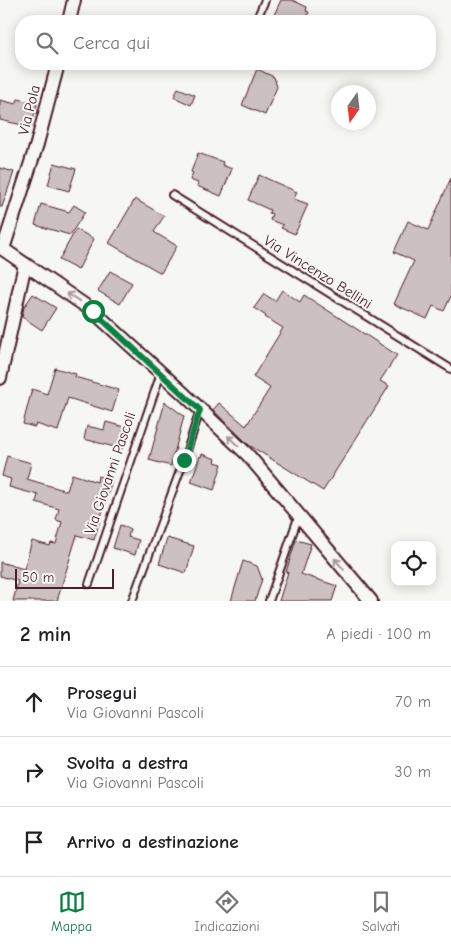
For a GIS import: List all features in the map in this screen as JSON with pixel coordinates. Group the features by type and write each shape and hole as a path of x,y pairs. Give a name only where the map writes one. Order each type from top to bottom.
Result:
{"street":[{"path":"70,15 74,0"},
{"name":"Via Pola","path":"1,248 38,144 56,70"},
{"path":"1,248 93,311 248,455 371,601"},
{"path":"0,378 25,264"}],"lane":[{"path":"259,15 265,0"},
{"name":"Via Vincenzo Bellini","path":"172,195 451,369"},
{"name":"Via Giovanni Pascoli","path":"90,584 161,373"},
{"path":"132,601 184,460 200,410"},
{"path":"269,601 298,515"}],"building":[{"path":"281,0 292,0 307,7 306,11 309,12 308,15 274,15"},
{"path":"257,70 274,77 277,87 265,115 242,105"},
{"path":"178,88 195,95 191,105 174,97"},
{"path":"18,99 37,104 31,127 0,120 0,100 16,104"},
{"path":"198,153 223,162 222,165 232,169 221,196 197,186 198,183 190,180"},
{"path":"54,163 76,169 69,191 48,185"},
{"path":"0,168 14,172 2,207 0,207"},
{"path":"259,175 297,192 294,199 308,204 295,234 281,228 283,225 270,220 272,214 269,213 270,210 248,200"},
{"path":"451,178 451,296 444,311 433,306 427,319 394,304 414,261 394,252 408,221 428,230"},
{"path":"135,199 164,216 154,232 177,246 161,273 109,243"},
{"path":"41,204 69,212 74,205 85,212 70,235 35,225"},
{"path":"76,229 94,239 78,270 59,260"},
{"path":"110,271 132,283 120,304 98,291"},
{"path":"282,290 300,302 304,295 397,355 380,381 389,386 323,491 249,445 213,410 219,403 246,426 270,388 253,377 283,328 254,308 264,294 275,301"},
{"path":"33,294 56,308 42,330 22,317 24,307"},
{"path":"55,368 76,374 75,377 119,390 112,412 68,398 58,431 36,424 35,427 23,424 32,389 47,394"},
{"path":"165,402 184,416 171,466 149,460"},
{"path":"106,422 128,428 122,449 84,439 87,426 104,430"},
{"path":"202,454 216,459 215,462 222,464 214,490 191,482"},
{"path":"7,456 31,463 27,479 67,491 72,474 97,482 98,476 112,480 94,540 77,535 57,601 13,601 18,581 0,576 0,562 24,569 32,541 50,546 51,543 56,544 62,522 56,520 59,509 36,502 38,495 9,487 11,479 2,476"},
{"path":"120,525 130,529 128,537 139,540 135,555 113,548"},
{"path":"167,538 194,546 186,573 159,564"},
{"path":"296,540 311,544 301,574 337,586 332,601 279,601"},
{"path":"243,561 257,566 262,579 255,601 231,601"}],"route":[{"path":"93,311 200,410 184,460"}]}
